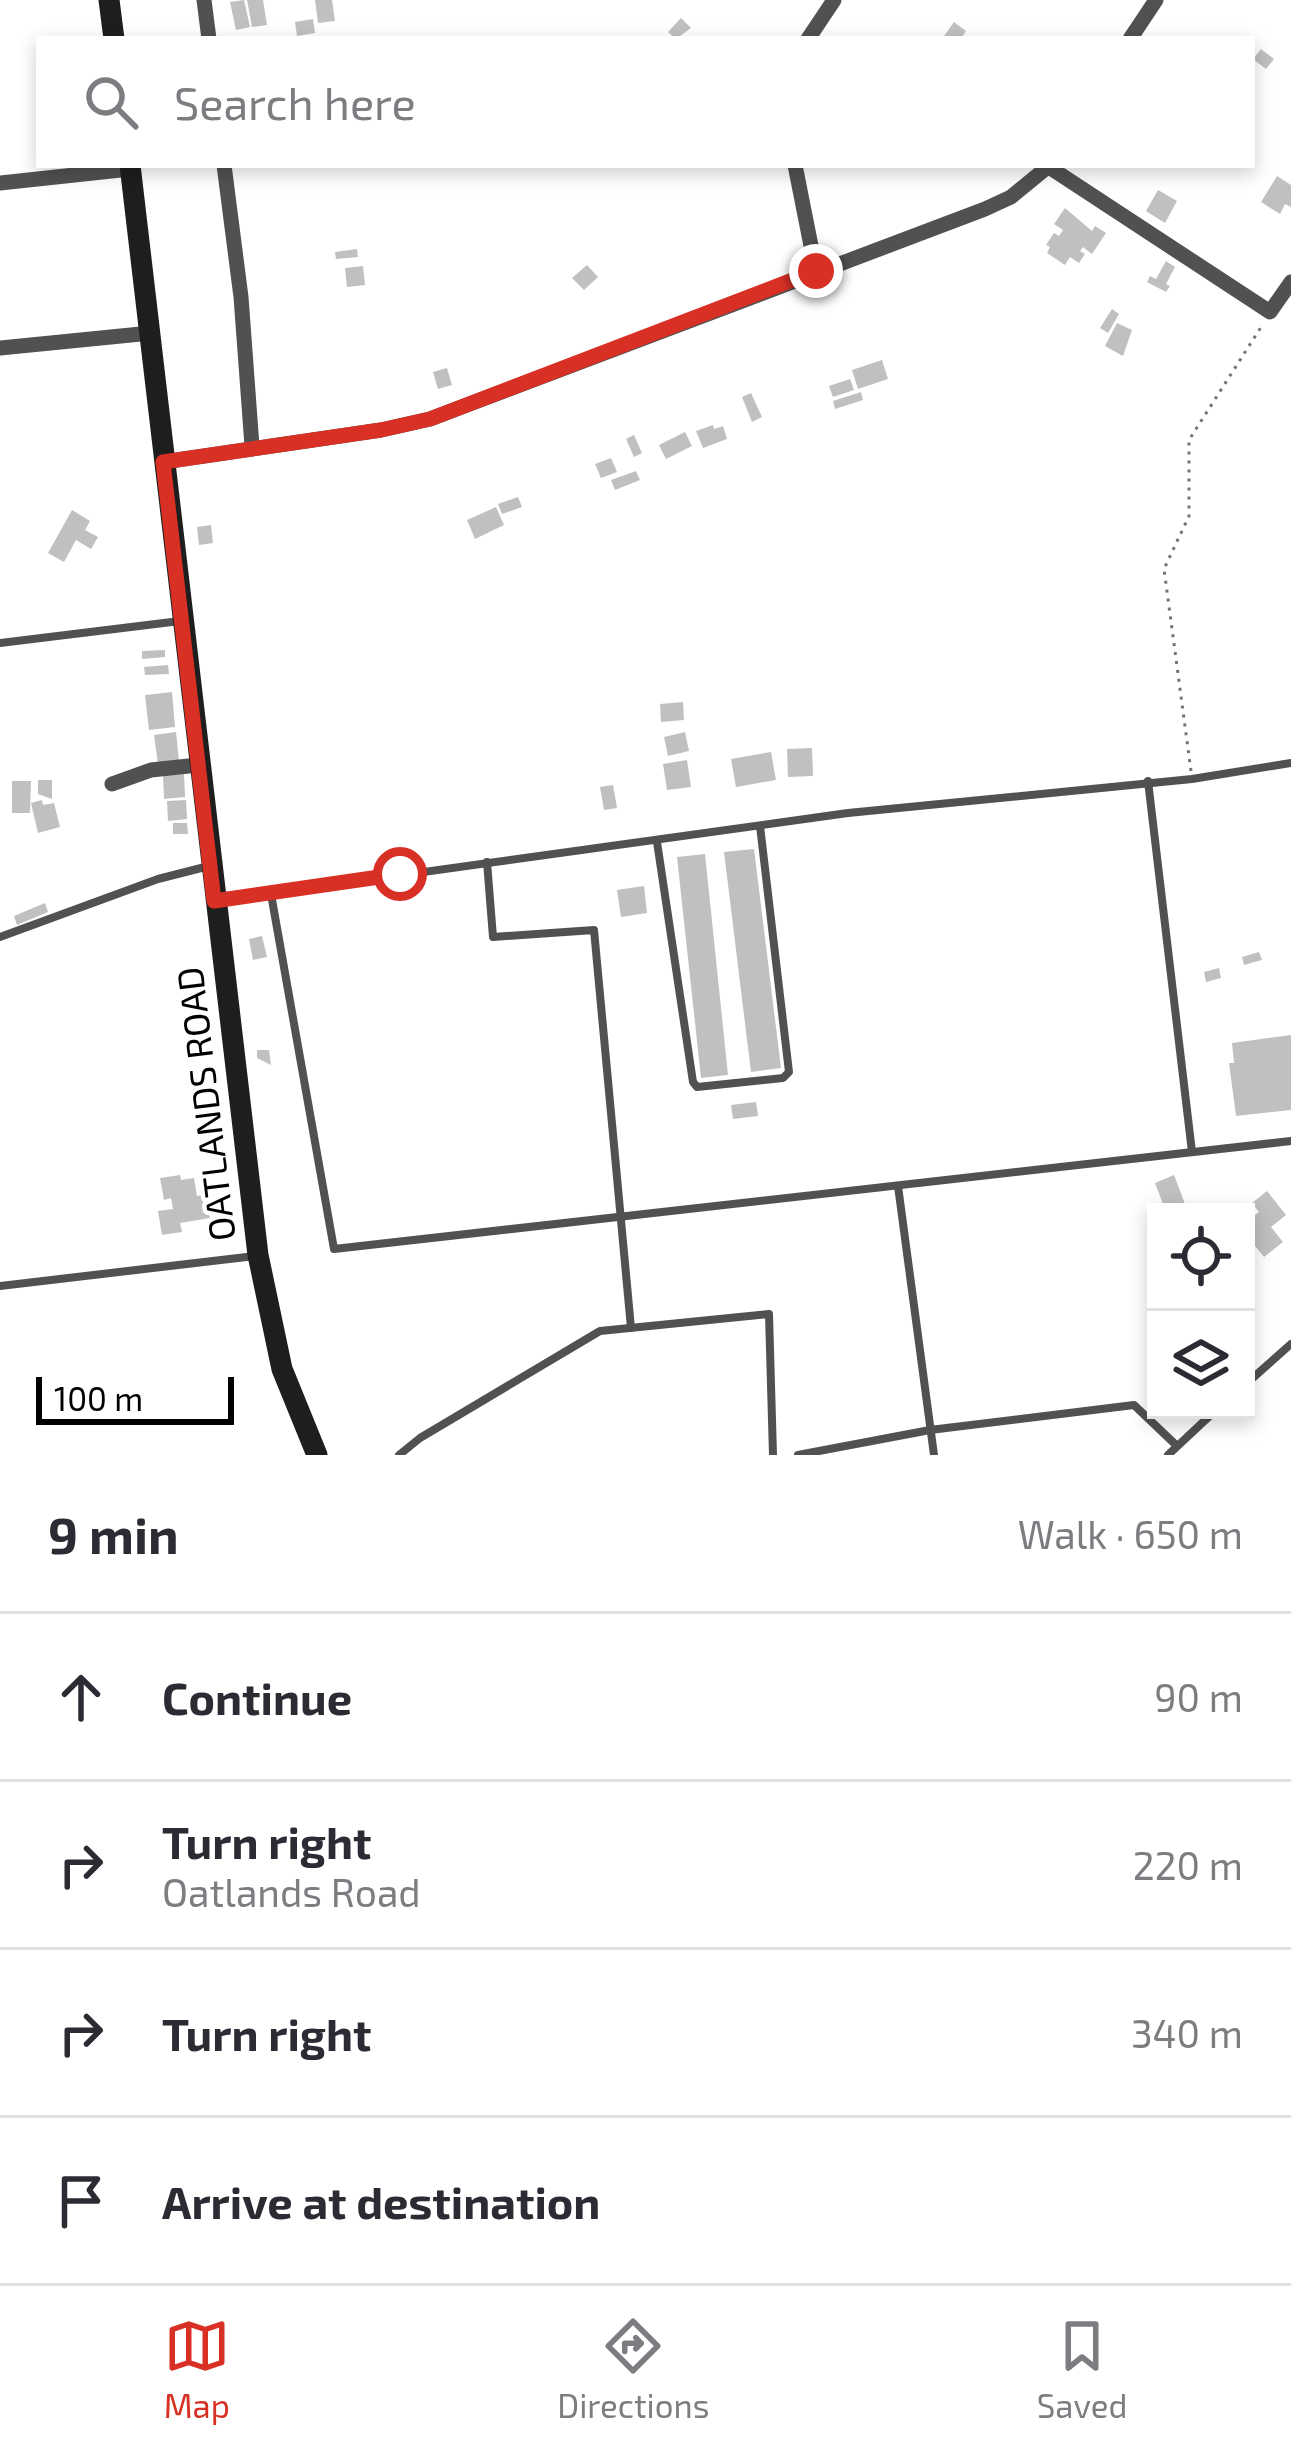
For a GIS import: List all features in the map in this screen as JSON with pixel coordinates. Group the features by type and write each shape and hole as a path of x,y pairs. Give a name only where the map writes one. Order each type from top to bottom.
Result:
{"street":[{"path":"110,0 114,36"},
{"path":"204,0 209,36"},
{"path":"810,36 834,0"},
{"path":"1132,36 1156,0"},
{"path":"0,184 122,168"},
{"name":"OATLANDS ROAD","path":"130,168 258,1256 282,1369 317,1455"},
{"path":"224,168 241,297 252,446"},
{"path":"796,168 816,271"},
{"path":"163,462 430,419 998,203 1046,168"},
{"path":"1052,168 1270,312 1291,282"},
{"path":"0,348 151,333"},
{"path":"112,784 152,770 198,765"}],"lane":[{"path":"0,643 182,621"},
{"path":"214,901 848,813 1192,779 1291,763"},
{"path":"1148,781 1192,1152"},
{"path":"657,842 694,1085 783,1078 789,1072 760,826"},
{"path":"487,862 493,938 594,930 631,1328"},
{"path":"0,938 158,879 210,865"},
{"path":"271,894 334,1249 1291,1142"},
{"path":"898,1186 934,1455"},
{"path":"0,1286 258,1256"},
{"path":"399,1455 600,1331 769,1313 773,1455"},
{"path":"1255,1376 1291,1344"},
{"path":"798,1455 930,1430 1133,1405 1176,1445"},
{"path":"1168,1455 1206,1419"}],"path":[{"path":"1192,779 1164,569 1189,516 1189,440 1270,312"}],"building":[{"path":"244,0 250,27 236,30 230,2"},
{"path":"247,0 263,0 267,25 252,27"},
{"path":"315,0 332,0 335,21 318,23"},
{"path":"681,18 691,28 680,36 668,32"},
{"path":"313,19 315,33 297,36 295,22"},
{"path":"954,22 966,31 963,36 944,36"},
{"path":"1261,49 1274,59 1266,69 1255,56"},
{"path":"1277,176 1291,185 1291,207 1285,204 1280,214 1261,202"},
{"path":"1158,190 1177,201 1165,223 1146,211"},
{"path":"1065,208 1092,231 1095,226 1106,233 1092,254 1083,247 1080,251 1085,254 1079,263 1070,257 1065,265 1047,253 1050,247 1046,245 1054,233 1059,236 1063,230 1054,224"},
{"path":"357,249 358,257 336,259 335,252"},
{"path":"1166,261 1175,267 1166,292 1147,282 1150,276 1156,279"},
{"path":"587,265 598,277 584,290 572,278"},
{"path":"363,266 365,285 347,287 345,268"},
{"path":"1112,309 1119,314 1108,333 1100,328"},
{"path":"1117,323 1132,330 1123,356 1105,346"},
{"path":"882,360 888,379 858,389 852,370"},
{"path":"447,368 452,385 438,389 433,372"},
{"path":"850,379 854,390 833,397 829,386"},
{"path":"861,392 863,400 835,409 833,401"},
{"path":"751,393 762,417 752,422 742,397"},
{"path":"713,425 714,429 723,426 727,439 703,448 696,431"},
{"path":"685,432 692,446 666,459 659,445"},
{"path":"634,435 642,453 634,457 626,439"},
{"path":"611,458 617,472 601,478 595,464"},
{"path":"636,471 640,480 615,490 611,480"},
{"path":"518,497 522,507 502,514 498,504"},
{"path":"496,507 504,525 475,539 467,520"},
{"path":"72,510 90,521 85,530 98,537 91,549 76,540 64,562 48,553"},
{"path":"211,525 213,543 199,545 197,527"},
{"path":"165,650 165,657 142,659 142,651"},
{"path":"168,665 169,674 145,675 144,667"},
{"path":"172,692 175,727 149,730 145,695"},
{"path":"683,702 684,720 661,722 660,704"},
{"path":"176,732 179,761 158,764 154,735"},
{"path":"685,732 689,751 668,756 664,737"},
{"path":"812,748 813,776 788,777 787,749"},
{"path":"771,752 776,780 736,787 731,759"},
{"path":"687,760 691,787 667,790 663,764"},
{"path":"184,774 185,797 164,799 163,775"},
{"path":"38,780 52,780 52,799 38,794"},
{"path":"12,781 31,781 30,813 12,813"},
{"path":"613,785 617,808 604,810 600,787"},
{"path":"42,800 43,805 54,803 60,827 38,833 31,803"},
{"path":"186,800 187,819 168,821 167,801"},
{"path":"173,823 187,823 188,834 173,834"},
{"path":"754,849 781,1068 751,1072 724,852"},
{"path":"705,854 728,1075 701,1078 677,857"},
{"path":"644,886 647,913 621,917 617,890"},
{"path":"45,903 48,912 17,925 14,916"},
{"path":"262,936 267,957 253,960 249,939"},
{"path":"1259,952 1262,960 1244,965 1242,957"},
{"path":"1219,968 1221,978 1206,982 1204,972"},
{"path":"1291,1035 1291,1110 1236,1116 1229,1063 1234,1063 1232,1043"},
{"path":"257,1050 269,1050 271,1065 257,1058"},
{"path":"756,1102 758,1116 733,1119 731,1105"},
{"path":"180,1175 181,1180 194,1178 197,1196 206,1194 210,1218 180,1223 182,1232 162,1235 158,1211 173,1209 171,1198 164,1200 160,1178"},
{"path":"1174,1175 1185,1203 1163,1203 1155,1183"},
{"path":"1267,1191 1286,1215 1271,1227 1283,1242 1264,1257 1255,1246 1255,1215 1259,1212 1252,1203"}],"route":[{"path":"400,874 214,901 163,462 430,419 816,271"}]}
